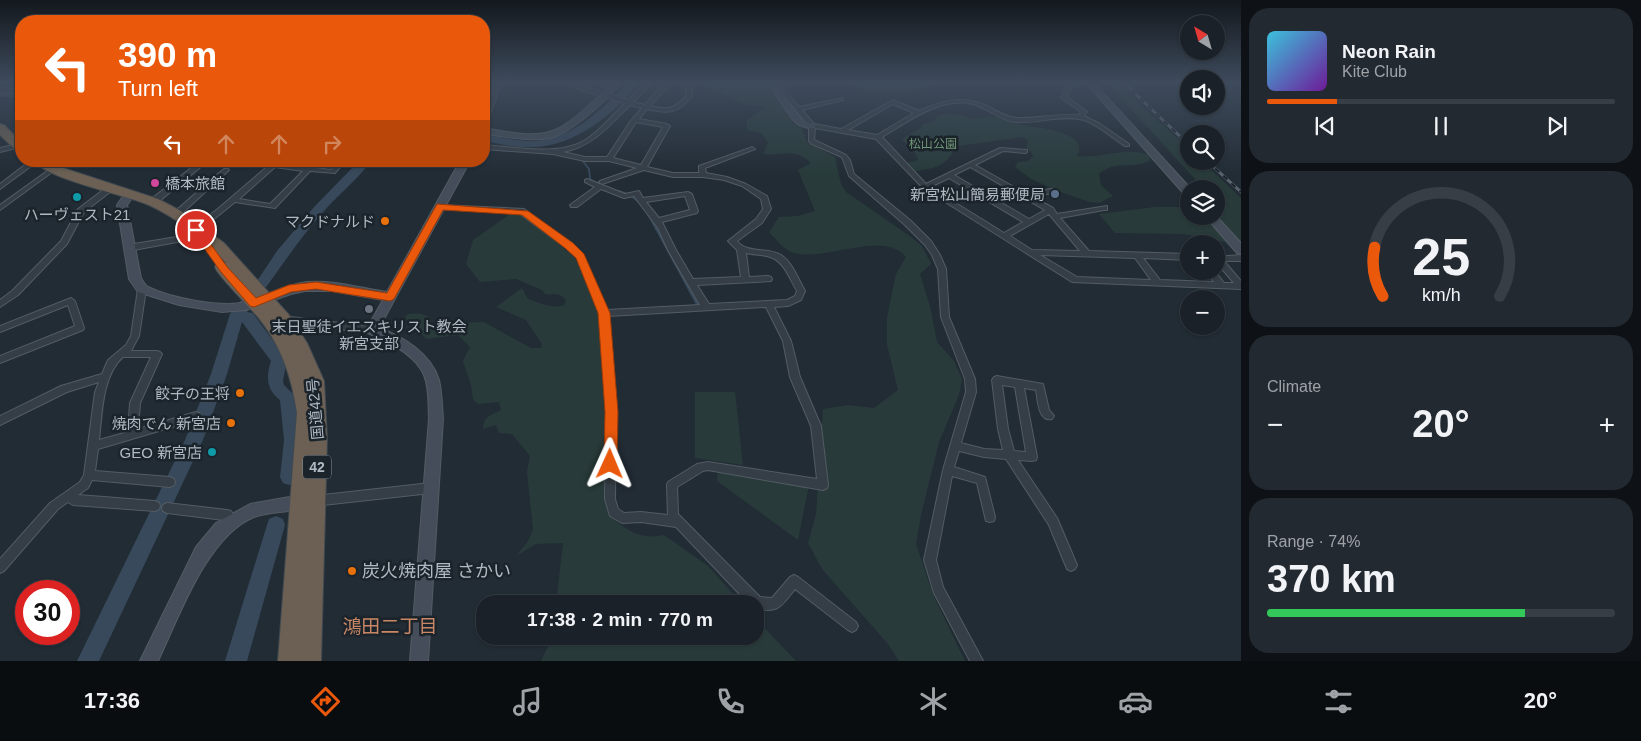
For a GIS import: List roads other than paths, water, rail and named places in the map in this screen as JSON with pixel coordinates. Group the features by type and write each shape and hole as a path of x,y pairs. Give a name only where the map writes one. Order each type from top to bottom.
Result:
{"highway":[{"path":"0,128 15,140"},
{"name":"国道42号","path":"50,167 153,202 176,214 196,230 224,270 270,322 292,357 304,390 306,413 309,661"},
{"name":"国道42号","path":"251,299 283,319 299,343 315,381 318,438 308,501 290,661"}],"street":[{"path":"490,132 532,136 551,135 567,126 581,114"},
{"path":"553,152 571,149 592,139 619,114"},
{"path":"609,160 640,114"},
{"path":"793,114 801,123 878,138 926,188 1033,252 1075,280 1241,286"},
{"path":"801,114 812,126 811,140 844,156 851,175 908,223 928,243 942,269 945,317 970,379 971,392 948,470 930,560 938,589 977,661"},
{"path":"842,130 871,114"},
{"path":"878,138 917,114"},
{"path":"997,114 1016,120 1081,116 1127,145"},
{"path":"1120,114 1180,183"},
{"path":"574,206 600,184 643,168 667,126 635,120"},
{"path":"0,150 15,144"},
{"path":"490,147 553,152 585,159 609,160 673,176 703,175 731,180 744,185 764,198 766,209 759,221 732,241 741,248 780,258 801,291 798,298 788,303 604,313"},
{"path":"703,175 701,166 752,149"},
{"path":"926,188 1002,150 1026,151"},
{"path":"971,166 1050,210 1087,254"},
{"path":"0,187 27,167"},
{"path":"153,202 197,167"},
{"path":"128,248 185,238 235,200 270,167"},
{"path":"289,167 332,172 337,167"},
{"path":"372,330 462,167"},
{"path":"0,208 53,169"},
{"path":"235,200 272,206 309,169"},
{"path":"176,214 226,170"},
{"path":"950,176 1027,222"},
{"path":"181,180 208,186"},
{"path":"587,181 600,184 624,196 636,193 657,220 706,307"},
{"path":"0,304 14,293 64,242 81,211 110,189"},
{"path":"1027,197 1049,191"},
{"path":"130,194 122,205 128,248 135,279 142,289 181,301 251,299 289,288 316,286 390,297"},
{"path":"642,200 688,194 694,210 657,220"},
{"path":"440,206 525,213 569,246 580,257 604,313 611,412 610,499 614,512 622,518 641,516 678,522"},
{"path":"1056,216 1104,208"},
{"path":"1004,236 1050,210"},
{"path":"1218,225 1241,250"},
{"path":"741,248 745,280"},
{"path":"1033,252 1180,257"},
{"path":"1137,255 1156,282"},
{"path":"1241,258 1218,259 1241,286"},
{"path":"691,282 768,279"},
{"path":"1217,280 1221,285"},
{"path":"0,567 54,506 84,485 88,475 93,446 100,392 111,362 129,347 135,336 142,289"},
{"path":"0,329 71,301 80,328 0,360"},
{"path":"768,303 787,341 795,377 816,426 823,485 708,466 701,467 672,485 673,516 757,603 775,604 794,581 852,626"},
{"path":"283,319 372,330 405,347 417,357 428,371 435,394 436,419 419,661"},
{"path":"121,354 157,354 135,403 133,434"},
{"path":"0,421 72,385 86,380 105,377"},
{"path":"1049,416 1045,412 1040,387 997,380 1003,428 1010,456 1053,522 1071,566"},
{"path":"955,446 984,453 1032,457 1019,384"},
{"path":"93,446 196,416"},
{"path":"948,470 981,480 990,517"},
{"path":"88,475 170,482"},
{"path":"149,661 202,552 222,528 250,511 281,504 431,488"},
{"path":"70,495 73,500 155,506"},
{"path":"167,508 227,515 233,522"}],"waterway":[{"path":"490,139 515,143 549,143 577,132 601,114"},
{"path":"582,160 589,169 590,179 598,184"},
{"path":"88,661 194,440 219,374 237,314 319,209 360,167"},
{"path":"612,190 628,194 640,203 656,229"},
{"path":"656,228 697,304"},
{"path":"237,316 248,317 279,360 275,381 279,389 288,397 293,440 289,477"},
{"path":"236,661 276,525"}],"railway":[{"path":"1156,114 1180,136"},
{"path":"1217,170 1241,192"}],"place":[{"name":"橋本旅館","path":"155,183"},
{"name":"新宮松山簡易郵便局","path":"1055,194"},
{"name":"ハーヴェスト21","path":"77,197"},
{"name":"マクドナルド","path":"385,221"},
{"name":"末日聖徒イエスキリスト教会 新宮支部","path":"369,309"},
{"name":"餃子の王将","path":"240,393"},
{"name":"焼肉でん 新宮店","path":"231,423"},
{"name":"GEO 新宮店","path":"212,452"},
{"name":"炭火焼肉屋 さかい","path":"352,571"}],"district":[{"name":"鴻田二丁目","path":"390,626"}],"park label":[{"name":"松山公園","path":"933,144"}]}
